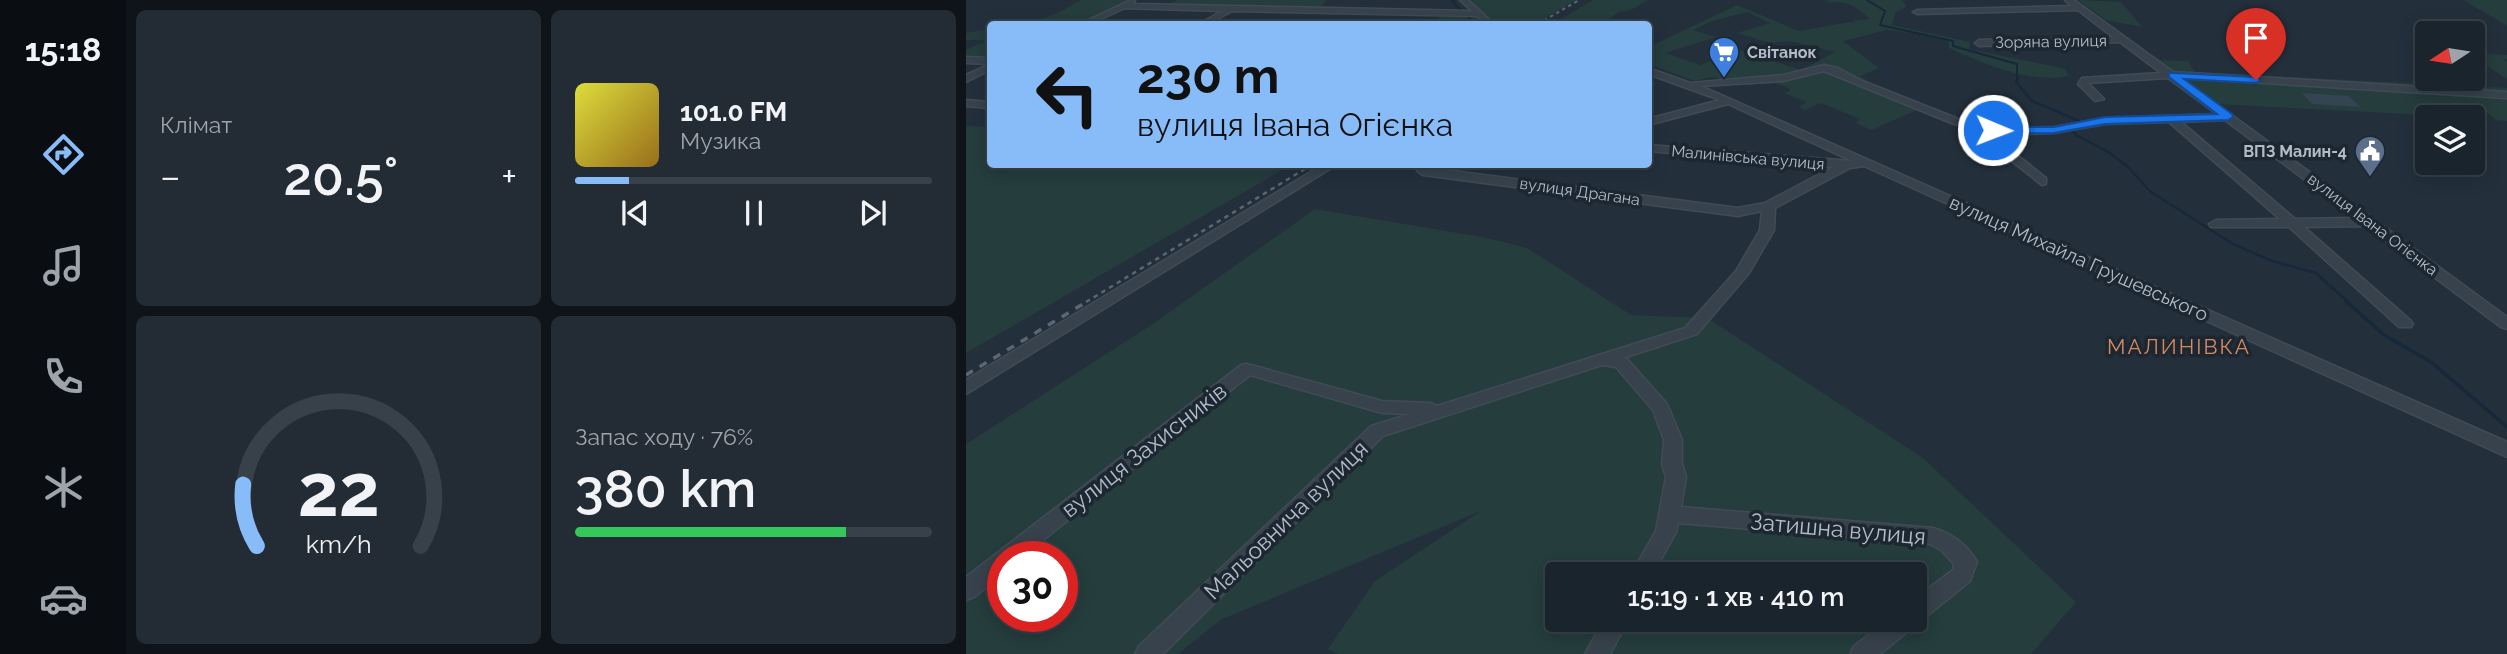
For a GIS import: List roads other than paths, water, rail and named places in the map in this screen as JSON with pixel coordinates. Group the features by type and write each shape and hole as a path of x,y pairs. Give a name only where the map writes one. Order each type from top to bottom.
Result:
{"street":[{"path":"1091,21 1137,0"},
{"path":"1464,0 1487,21"},
{"name":"вулиця Івана Огієнка","path":"2070,0 2507,324"},
{"path":"1125,6 1479,14"},
{"path":"1917,12 2080,8"},
{"path":"1209,21 1231,9"},
{"path":"1328,18 1339,11"},
{"path":"1440,21 1452,14"},
{"name":"Зоряна вулиця","path":"1979,43 2123,39"},
{"path":"966,60 987,61"},
{"path":"966,79 987,68"},
{"path":"1689,85 1783,78 1815,69 1835,70 1857,82 1958,122 1993,130 2054,130 2105,121 2228,117"},
{"name":"вулиця Михайла Грушевського","path":"1652,72 1722,98 2507,450"},
{"path":"2099,99 2083,84 2085,80 2173,75 2507,95"},
{"path":"1652,121 1722,98 1734,82"},
{"path":"966,103 987,105"},
{"path":"2172,119 2405,324"},
{"path":"1993,130 1989,135 1990,139 2042,181"},
{"name":"Малинівська вулиця","path":"1652,148 1847,165"},
{"path":"1769,206 1847,165 1866,162"},
{"path":"966,388 1326,168"},
{"name":"вулиця Драгана","path":"1423,171 1738,212 1769,206"},
{"name":"Мальовнича вулиця","path":"1147,654 1377,431 1691,331 1742,273 1767,230 1769,206"},
{"path":"2216,224 2369,222"},
{"path":"1602,360 1620,363 1661,408 1673,440 1672,464 1676,477 1666,532 1649,562"},
{"name":"вулиця Захисників","path":"1027,541 1247,369 1382,407 1440,410"},
{"name":"Затишна вулиця","path":"1669,514 1933,536 1948,544 1966,562 1962,576 1927,603"},
{"path":"966,590 987,574"},
{"path":"1597,654 1609,632"},
{"path":"1862,654 1890,632"}],"waterway":[{"path":"1452,0 1461,11"},
{"path":"1867,0 1885,11 1880,25 1953,41 1953,46 2017,64 2017,79"},
{"path":"1468,17 1473,21"},
{"path":"2018,78 2016,82 2032,101 2079,121"},
{"path":"2074,129 2072,130 2076,135 2110,153 2127,166 2151,192 2233,244 2272,261 2316,273 2348,302"},
{"path":"2346,301 2384,335 2431,362 2507,427"}],"railway":[{"path":"1543,21 1579,0"},
{"path":"1086,302 1306,168"},
{"path":"966,375 1088,301"}],"place":[{"name":"Світанок","path":"1724,79"},
{"name":"ВПЗ Малин-4","path":"2370,178"}],"district":[{"name":"МАЛИНІВКА","path":"2179,347"}]}
